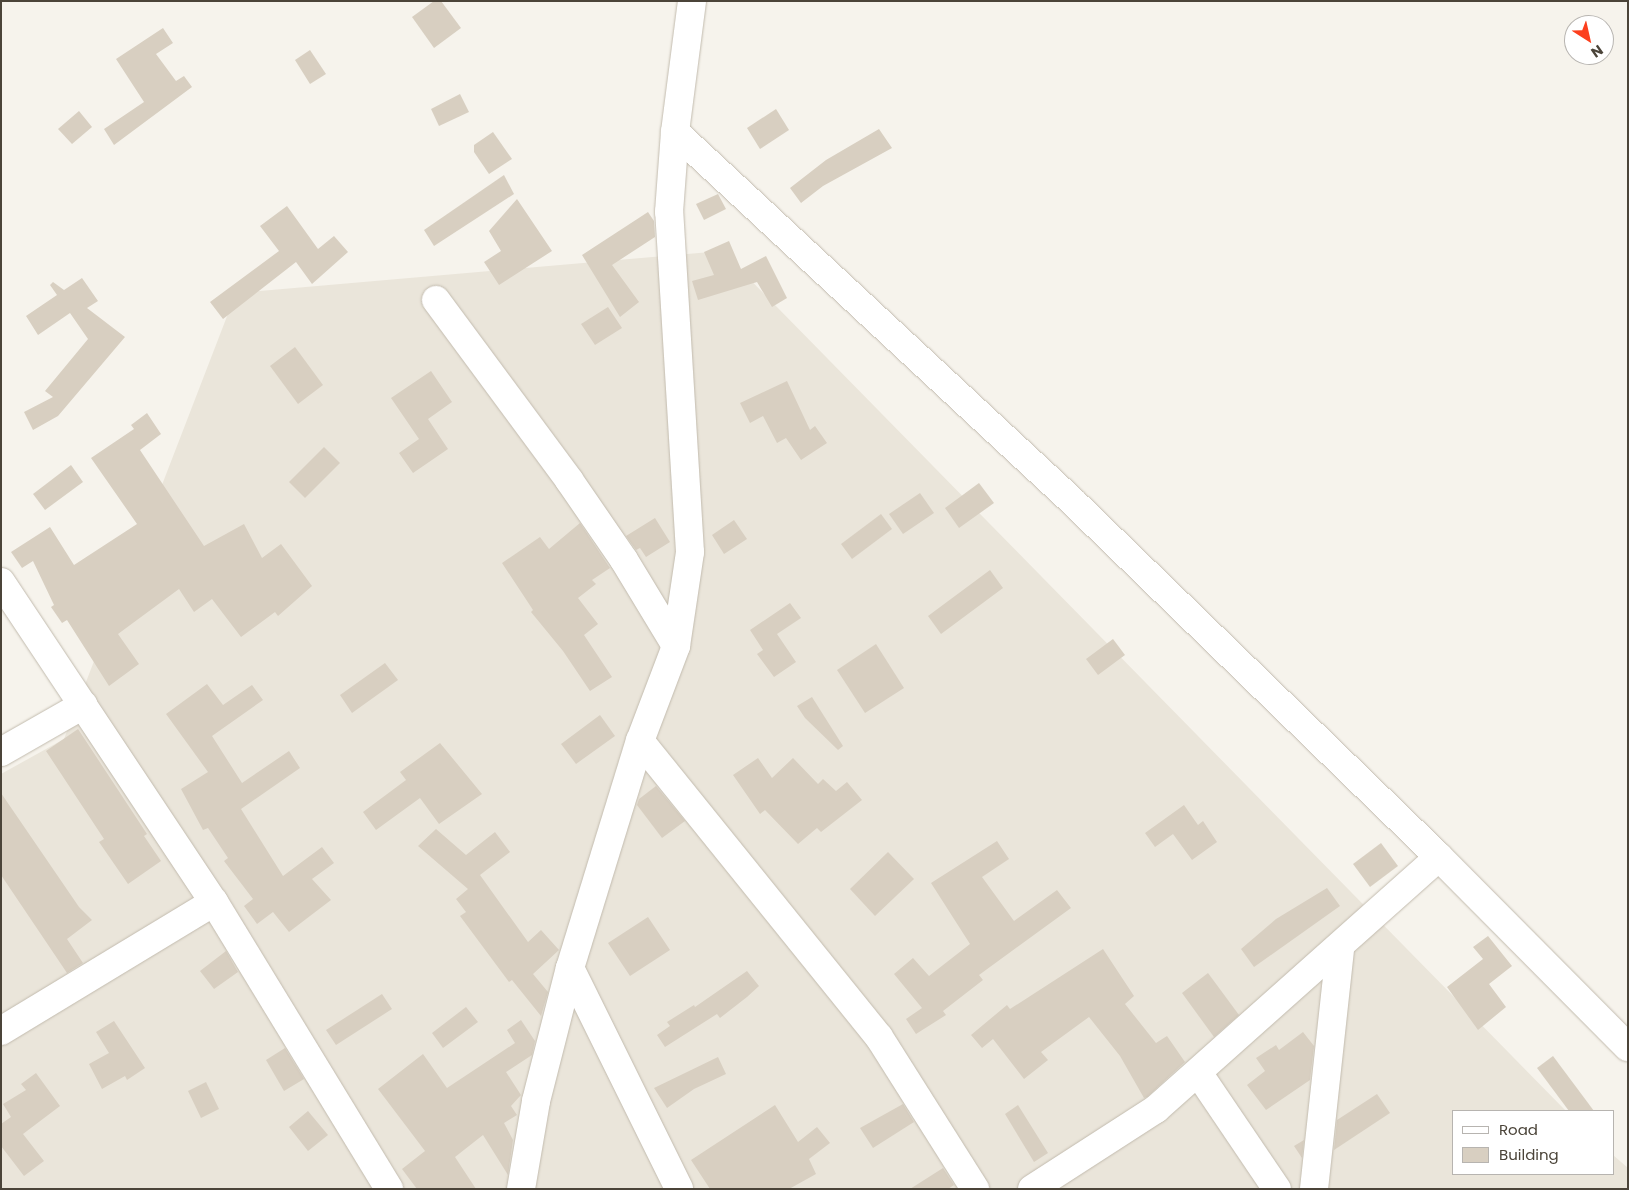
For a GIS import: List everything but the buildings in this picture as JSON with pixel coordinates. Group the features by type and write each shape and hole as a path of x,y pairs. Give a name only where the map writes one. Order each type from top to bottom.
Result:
{"street":[{"path":"521,1189 536,1101 570,968 640,741 676,646 690,552 669,212 675,132 692,1"},
{"path":"675,132 1070,500 1439,857 1628,1047"},
{"path":"436,300 569,480 624,560 676,646"},
{"path":"1,582 214,902 389,1189"},
{"path":"1,752 83,705"},
{"path":"640,741 879,1037 975,1189"},
{"path":"1032,1189 1156,1109 1199,1074 1439,857"},
{"path":"1,1031 214,902"},
{"path":"1314,1189 1340,948"},
{"path":"570,968 679,1189"},
{"path":"1199,1074 1277,1189"}],"shaded area":[{"path":"722,251 1565,1110 1452,1110 1452,1175 1614,1175 1614,1156 1628,1168 1628,1189 1,1189 1,774 64,739 236,293"}]}
